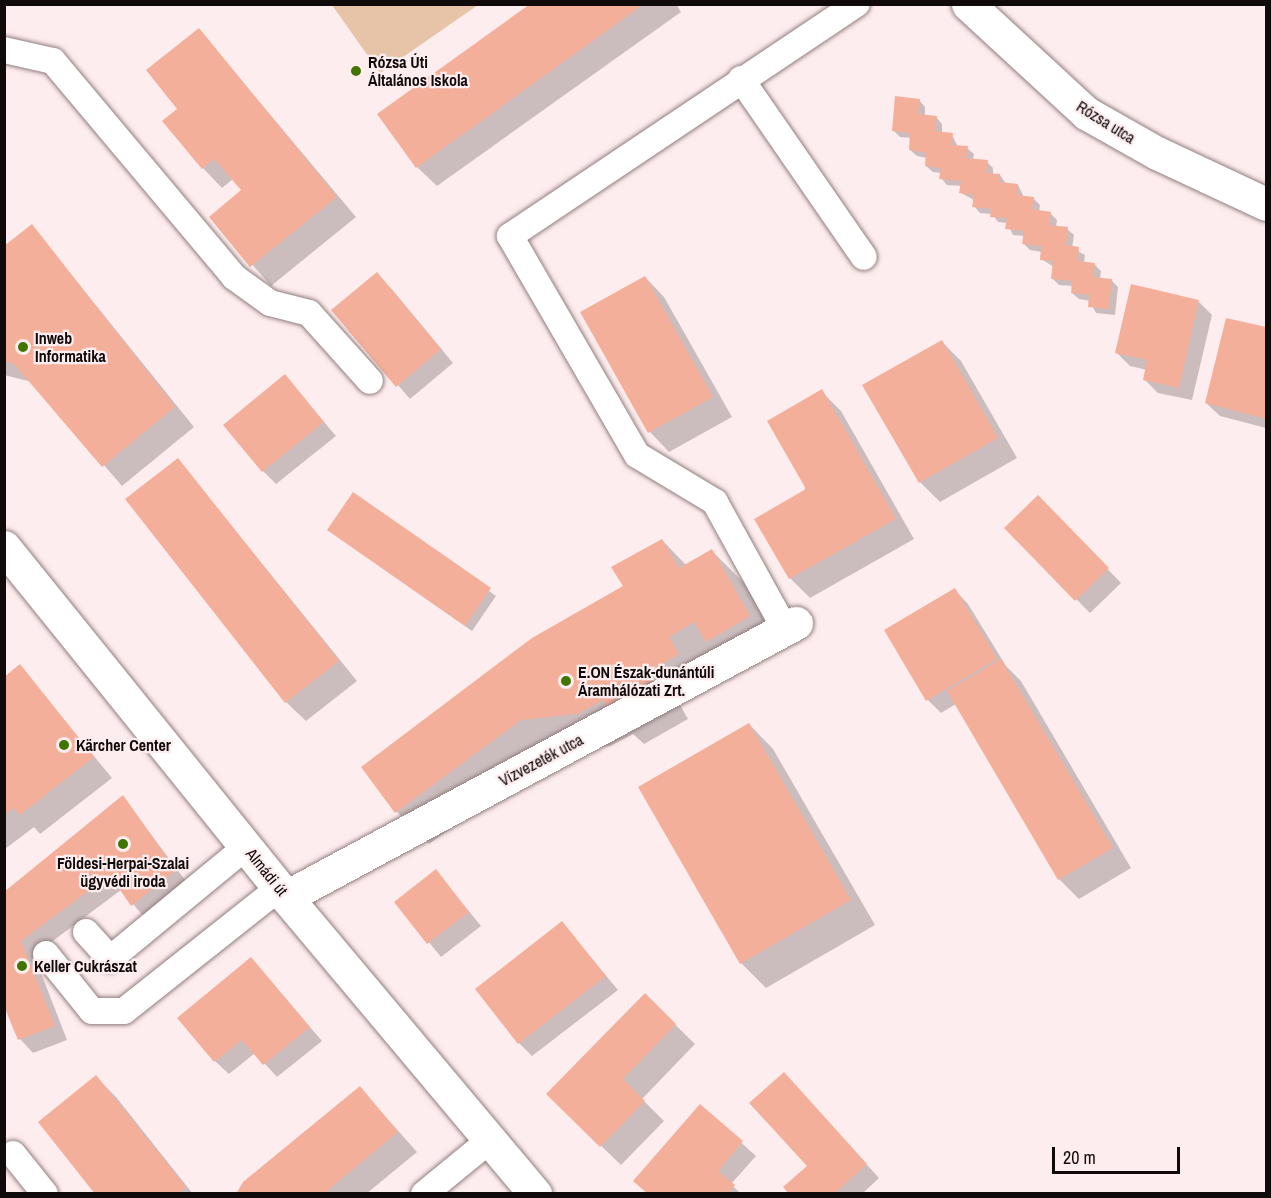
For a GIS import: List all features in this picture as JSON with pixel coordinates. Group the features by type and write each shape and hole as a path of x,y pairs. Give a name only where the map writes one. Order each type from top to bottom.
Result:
{"street":[{"name":"Rózsa utca","path":"968,4 1086,113 1156,153 1266,204"},
{"name":"Almádi út","path":"4,547 246,847 535,1194"},
{"name":"Vízvezeték utca","path":"283,892 791,626"}],"lane":[{"path":"791,626 715,502 637,455 510,237 741,79 857,4"},
{"path":"4,50 15,50 53,61 234,277 270,303 309,313 370,381"},
{"path":"741,79 864,257"},
{"path":"86,932 110,959 246,847"},
{"path":"46,954 92,1011 124,1011 283,892"},
{"path":"424,1194 490,1140"},
{"path":"13,1154 45,1194"}],"shaded area":[{"path":"332,5 478,5 380,73"}],"building":[{"path":"530,4 644,4 416,168 377,114"},
{"path":"199,28 337,197 250,267 209,217 241,190 214,159 202,169 162,121 177,109 146,70"},
{"path":"895,96 920,99 918,114 937,116 935,131 953,133 952,145 968,146 966,158 988,160 986,173 1000,174 1000,182 1018,184 1017,195 1034,197 1032,209 1051,212 1049,225 1068,227 1066,245 1079,247 1078,261 1095,263 1093,277 1112,279 1109,309 1088,307 1089,295 1071,293 1072,281 1051,279 1053,261 1040,260 1041,246 1022,244 1024,231 1005,229 1007,218 990,217 991,209 972,207 974,195 959,193 961,181 939,179 941,168 925,166 926,153 909,150 910,133 892,131"},
{"path":"32,224 175,407 102,467 14,364 4,361 4,246"},
{"path":"377,272 441,349 396,387 331,310"},
{"path":"645,276 713,397 648,433 580,312"},
{"path":"1131,284 1199,300 1179,388 1143,380 1147,360 1115,353"},
{"path":"1226,318 1266,327 1266,419 1205,403"},
{"path":"942,340 998,438 919,483 862,385"},
{"path":"285,374 324,422 262,472 223,425"},
{"path":"822,389 896,519 789,579 754,519 806,489 767,421"},
{"path":"178,458 339,661 285,703 125,499"},
{"path":"353,492 491,588 465,626 327,530"},
{"path":"1038,495 1109,568 1075,601 1004,528"},
{"name":"E.ON Észak-dunántúli Áramhálózati Zrt.","path":"662,539 679,568 712,549 750,616 706,642 694,622 669,637 679,654 648,672 657,686 610,713 603,700 577,714 521,720 395,813 361,767 532,638 623,586 611,567"},
{"path":"955,588 997,659 926,701 884,630"},
{"path":"1001,659 1113,848 1058,880 947,691"},
{"path":"20,664 94,757 20,815 14,808 4,815 4,677"},
{"path":"749,723 851,900 740,964 638,787"},
{"path":"123,795 176,870 131,906 110,875 21,941 55,1026 18,1040 4,1006 4,892"},
{"path":"436,869 469,912 427,944 394,902"},
{"path":"562,921 606,976 518,1044 475,989"},
{"path":"251,957 310,1027 263,1065 242,1040 214,1062 177,1018"},
{"path":"645,993 676,1024 623,1079 645,1101 600,1147 546,1094"},
{"path":"784,1072 867,1164 834,1194 789,1194 783,1187 807,1166 749,1103"},
{"path":"96,1075 186,1187 177,1194 95,1194 38,1122"},
{"path":"360,1086 398,1132 323,1194 236,1194 243,1182"},
{"path":"700,1104 743,1141 718,1171 735,1185 728,1194 648,1194 633,1181"}],"place":[{"name":"Rózsa Úti Általános Iskola","path":"356,71"},
{"name":"Inweb Informatika","path":"23,347"},
{"name":"E.ON Észak-dunántúli Áramhálózati Zrt.","path":"566,681"},
{"name":"Kärcher Center","path":"64,745"},
{"name":"Földesi-Herpai-Szalai ügyvédi iroda","path":"123,844"},
{"name":"Keller Cukrászat","path":"22,966"}]}
